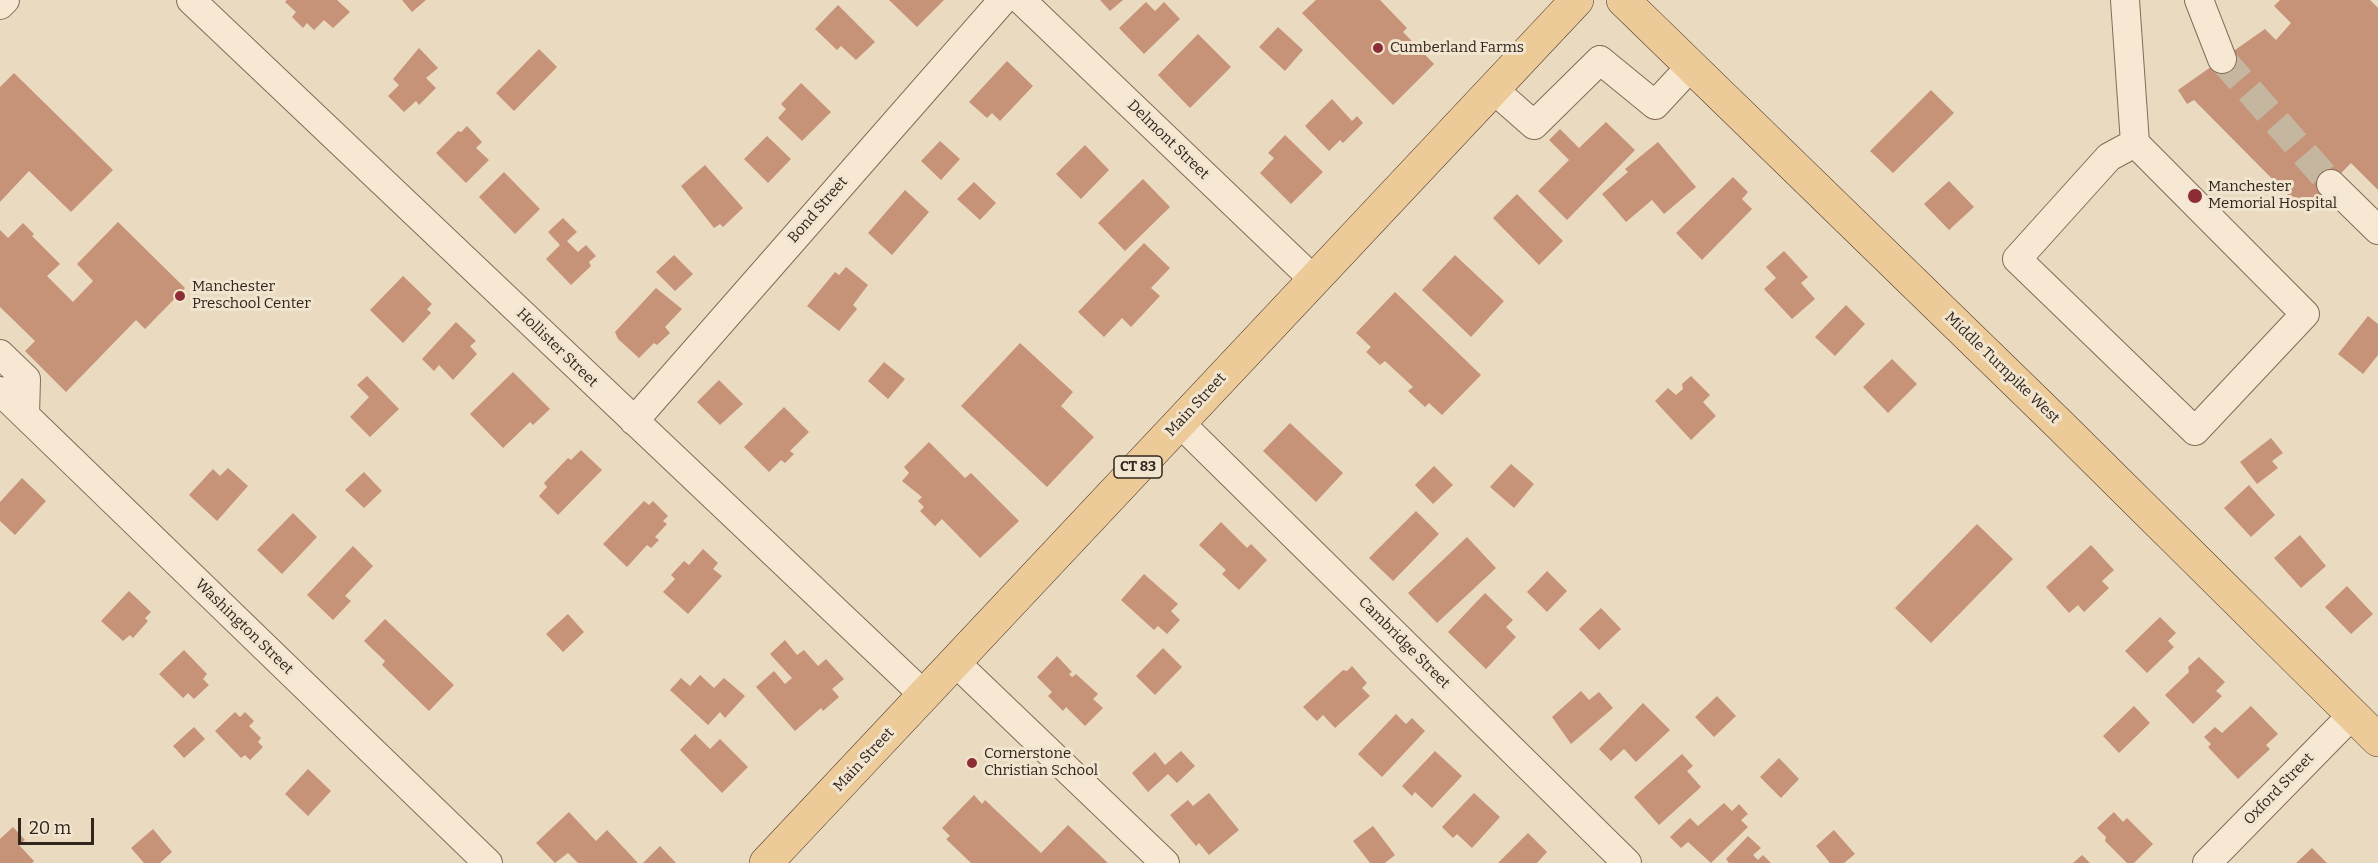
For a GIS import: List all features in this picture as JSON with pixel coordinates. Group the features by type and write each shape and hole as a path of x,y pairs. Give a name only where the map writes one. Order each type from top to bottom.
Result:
{"main road":[{"name":"Main Street","path":"766,863 1577,0"},
{"name":"Middle Turnpike West","path":"1623,0 1692,65 2378,740"}],"street":[{"path":"0,5 5,0"},
{"name":"Hollister Street","path":"191,0 924,695"},
{"name":"Bond Street","path":"634,421 1003,0"},
{"name":"Delmont Street","path":"1021,0 1314,280"},
{"path":"2125,0 2135,143 2305,315 2195,431 2017,259 2109,157 2135,143"},
{"path":"2199,0 2222,59"},
{"path":"1493,89 1534,125 1600,60 1655,105 1692,65"},
{"path":"2331,184 2378,230"},
{"path":"0,354 26,379 25,415"},
{"name":"Washington Street","path":"0,391 488,863"},
{"name":"Cambridge Street","path":"1180,423 1627,863"},
{"path":"955,662 1165,863"},
{"name":"Oxford Street","path":"2207,863 2352,715"}],"building":[{"path":"287,0 337,0 350,12 333,28 324,20 314,30 307,23 303,28 292,17 296,12 285,2"},
{"path":"402,0 426,0 412,12"},
{"path":"889,0 944,0 917,27"},
{"path":"1100,0 1123,0 1110,11"},
{"name":"Cumberland Farms","path":"1316,0 1380,0 1407,28 1403,32 1434,64 1393,105 1302,13"},
{"path":"2280,0 2370,0 2378,8 2378,190 2351,163 2304,211 2194,100 2187,104 2178,90 2265,29 2276,40 2291,23 2274,6"},
{"path":"1146,2 1155,11 1164,2 1180,19 1144,54 1119,28"},
{"path":"838,5 875,42 856,60 841,46 837,50 815,29"},
{"path":"1278,27 1303,50 1285,71 1259,47"},
{"path":"1198,34 1231,67 1190,108 1158,75"},
{"path":"419,48 438,68 426,78 436,88 419,105 416,101 404,112 388,96 399,85 393,79"},
{"path":"539,49 557,67 514,111 496,93"},
{"path":"1007,61 1033,86 1000,121 992,113 987,118 969,102"},
{"path":"14,73 113,170 71,212 29,171 0,202 0,87"},
{"path":"801,83 831,112 802,141 778,118 786,109 781,104"},
{"path":"1931,90 1954,113 1893,173 1870,151"},
{"path":"1332,99 1352,121 1357,116 1363,123 1343,143 1340,140 1329,151 1305,126"},
{"path":"1606,122 1635,150 1567,220 1538,191 1569,160 1549,140 1560,129 1579,148"},
{"path":"467,126 482,142 476,148 489,160 466,183 436,153 458,131 461,132"},
{"path":"1285,135 1323,172 1291,204 1260,173 1274,158 1268,153"},
{"path":"767,136 791,159 768,183 744,159"},
{"path":"940,141 960,159 941,180 921,161"},
{"path":"1658,142 1696,187 1664,214 1652,200 1626,222 1602,194 1628,172 1625,169"},
{"path":"1085,145 1109,170 1081,199 1056,174"},
{"path":"705,165 743,208 723,227 720,224 714,228 681,186"},
{"path":"504,172 540,209 515,234 479,197"},
{"path":"1733,177 1748,192 1742,199 1752,209 1702,260 1676,233"},
{"path":"1143,179 1170,207 1125,251 1098,223"},
{"path":"1949,181 1974,207 1949,230 1924,204"},
{"path":"974,182 996,203 980,220 957,199"},
{"path":"905,190 929,212 892,255 868,233"},
{"path":"1517,194 1563,241 1539,265 1493,218"},
{"path":"563,218 577,232 567,241 578,252 586,245 596,256 589,262 591,266 571,285 546,259 560,245 548,232"},
{"path":"118,222 185,288 145,329 136,320 66,392 25,351 35,341 0,307 0,230 8,238 23,223 34,234 32,236 60,264 47,276 73,302 93,281 77,264"},
{"path":"1144,243 1170,268 1151,288 1160,296 1131,327 1122,318 1104,337 1078,312"},
{"path":"1784,251 1808,277 1801,283 1815,299 1792,319 1764,289 1776,278 1766,267"},
{"path":"674,255 693,274 675,291 656,272"},
{"path":"1455,255 1504,301 1471,337 1422,290"},
{"path":"846,267 868,285 853,305 857,309 839,331 807,306 835,272 839,275"},
{"path":"403,276 432,304 427,309 431,313 403,343 370,310"},
{"path":"656,288 682,309 665,327 670,333 657,345 654,343 639,358 618,339 615,332"},
{"path":"1395,292 1481,375 1442,415 1429,403 1425,407 1408,391 1413,387 1385,361 1380,365 1366,352 1371,347 1356,333"},
{"path":"1846,305 1865,324 1835,356 1815,337"},
{"path":"2368,316 2378,324 2378,355 2363,374 2338,354"},
{"path":"456,322 476,341 470,346 477,354 453,380 439,365 434,371 422,359"},
{"path":"1020,343 1073,392 1061,406 1094,437 1047,487 961,406"},
{"path":"1892,359 1917,384 1888,413 1863,387"},
{"path":"884,362 905,379 888,399 868,381"},
{"path":"513,372 550,409 533,425 530,422 503,448 470,414"},
{"path":"367,376 399,409 370,437 350,417 369,397 357,385"},
{"path":"1691,376 1710,395 1703,402 1716,416 1691,440 1655,401 1668,388 1676,395 1683,389 1682,384"},
{"path":"719,380 743,404 720,425 697,402"},
{"path":"784,407 809,432 790,451 794,454 785,463 781,460 769,472 744,447"},
{"path":"1290,423 1343,473 1316,502 1263,451"},
{"path":"2271,438 2283,453 2272,461 2278,468 2257,484 2240,462"},
{"path":"929,442 965,478 971,473 1019,521 980,558 942,519 935,526 920,511 924,507 918,501 922,497 902,481 909,473 904,467"},
{"path":"581,450 602,470 558,515 539,496 547,487 544,483 568,458 571,460"},
{"path":"1511,464 1534,484 1514,508 1490,487"},
{"path":"1434,466 1453,485 1433,504 1415,485"},
{"path":"228,468 248,486 217,521 189,495 213,469 220,476"},
{"path":"364,472 382,491 364,508 345,490"},
{"path":"22,478 46,501 15,535 0,521 0,502"},
{"path":"2249,485 2275,515 2251,537 2224,508"},
{"path":"644,501 649,505 653,501 668,516 663,521 667,524 655,537 659,540 651,548 647,545 627,567 603,544"},
{"path":"1416,511 1439,534 1393,581 1369,558"},
{"path":"293,513 317,537 282,574 257,550"},
{"path":"1221,522 1247,548 1251,544 1267,560 1239,590 1222,574 1226,570 1199,545"},
{"path":"1977,524 2013,559 1931,643 1895,608"},
{"path":"2300,535 2326,566 2301,588 2274,558"},
{"path":"1467,537 1496,568 1437,623 1408,593"},
{"path":"2091,545 2114,570 2102,581 2109,588 2084,612 2078,605 2069,613 2046,587"},
{"path":"353,546 373,566 345,596 351,601 333,620 307,595"},
{"path":"703,549 718,563 713,569 722,576 688,614 663,592 675,579 671,575 684,561 689,565"},
{"path":"1547,571 1567,591 1547,612 1527,592"},
{"path":"1144,574 1178,604 1171,611 1180,620 1167,634 1158,626 1154,630 1121,600"},
{"path":"2347,586 2373,614 2351,634 2325,607"},
{"path":"129,591 151,612 145,618 148,621 133,638 130,635 123,641 101,621"},
{"path":"1485,593 1513,620 1506,627 1516,637 1486,669 1448,632"},
{"path":"1601,608 1621,629 1599,650 1579,629"},
{"path":"568,614 584,632 563,652 546,634"},
{"path":"2160,617 2176,633 2168,641 2174,647 2147,673 2125,651"},
{"path":"385,619 454,685 429,711 382,665 385,661 364,641"},
{"path":"785,640 797,655 804,650 818,666 826,659 844,679 832,689 839,697 823,711 821,708 795,731 756,687 774,671 785,684 792,678 770,654"},
{"path":"1163,648 1182,667 1155,695 1136,676"},
{"path":"184,650 207,674 203,679 209,685 194,699 188,693 183,698 159,674"},
{"path":"1057,656 1072,672 1069,674 1072,677 1076,674 1098,694 1093,699 1103,708 1085,726 1066,707 1063,711 1048,696 1052,692 1037,677"},
{"path":"2199,657 2225,682 2216,691 2222,696 2193,724 2165,695 2189,672 2188,667"},
{"path":"1352,666 1367,683 1362,688 1370,696 1335,728 1323,715 1317,721 1303,707 1343,670 1347,671"},
{"path":"700,675 714,688 724,678 745,696 725,718 720,712 708,725 670,690 681,678 690,686"},
{"path":"1581,691 1589,700 1599,692 1613,708 1571,744 1552,717"},
{"path":"1717,696 1736,716 1714,737 1695,717"},
{"path":"1643,703 1670,730 1636,762 1624,749 1611,761 1599,749"},
{"path":"2134,706 2150,723 2119,753 2103,736"},
{"path":"2251,706 2278,734 2266,745 2270,749 2238,779 2208,747 2211,744 2204,737 2215,727 2222,733"},
{"path":"235,712 240,717 245,712 254,721 249,726 261,738 258,742 263,747 250,760 245,755 241,758 215,731"},
{"path":"1396,714 1406,724 1412,718 1425,731 1382,777 1358,754"},
{"path":"194,727 205,739 184,758 173,746"},
{"path":"695,734 710,749 720,739 748,767 722,793 680,750"},
{"path":"1181,751 1195,766 1177,783 1168,774 1148,792 1132,773 1155,752 1165,765"},
{"path":"1435,751 1462,776 1432,808 1415,792 1412,796 1402,786"},
{"path":"1682,754 1693,766 1687,771 1701,787 1659,825 1634,797"},
{"path":"1779,758 1799,779 1781,798 1760,777"},
{"path":"308,769 331,791 308,816 285,794"},
{"path":"1209,793 1239,830 1209,855 1199,843 1196,846 1170,815 1188,800 1193,806"},
{"path":"1474,793 1500,817 1472,848 1457,834 1453,838 1442,827"},
{"path":"974,795 982,804 985,800 1041,853 1068,825 1108,863 971,863 946,839 950,836 942,828"},
{"path":"1724,803 1732,811 1739,804 1748,814 1741,820 1748,827 1711,863 1688,842 1681,848 1670,837 1690,818 1698,826"},
{"path":"569,812 596,841 607,830 638,863 578,863 568,853 555,863 536,843"},
{"path":"2114,812 2123,822 2127,818 2153,844 2134,863 2127,863 2105,841 2106,837 2097,828"},
{"path":"1373,826 1395,855 1385,863 1370,863 1353,841"},
{"path":"13,827 25,840 19,845 34,861 32,863 0,863 0,839"},
{"path":"153,829 172,852 160,863 144,863 131,848"},
{"path":"1834,830 1855,854 1844,863 1830,863 1816,846"},
{"path":"1528,833 1547,852 1537,863 1498,863"},
{"path":"1748,836 1761,848 1753,855 1758,860 1763,855 1771,863 1729,863 1726,859"},
{"path":"660,846 676,863 643,863"},
{"path":"2312,848 2327,863 2296,863"},
{"path":"2082,855 2090,863 2073,863"}],"tunnel":[{"path":"2222,59 2331,184"}],"place":[{"name":"Cumberland Farms","path":"1378,48"},
{"name":"Manchester Memorial Hospital","path":"2195,196"},
{"name":"Manchester Preschool Center","path":"180,296"},
{"name":"Cornerstone Christian School","path":"972,763"}]}
